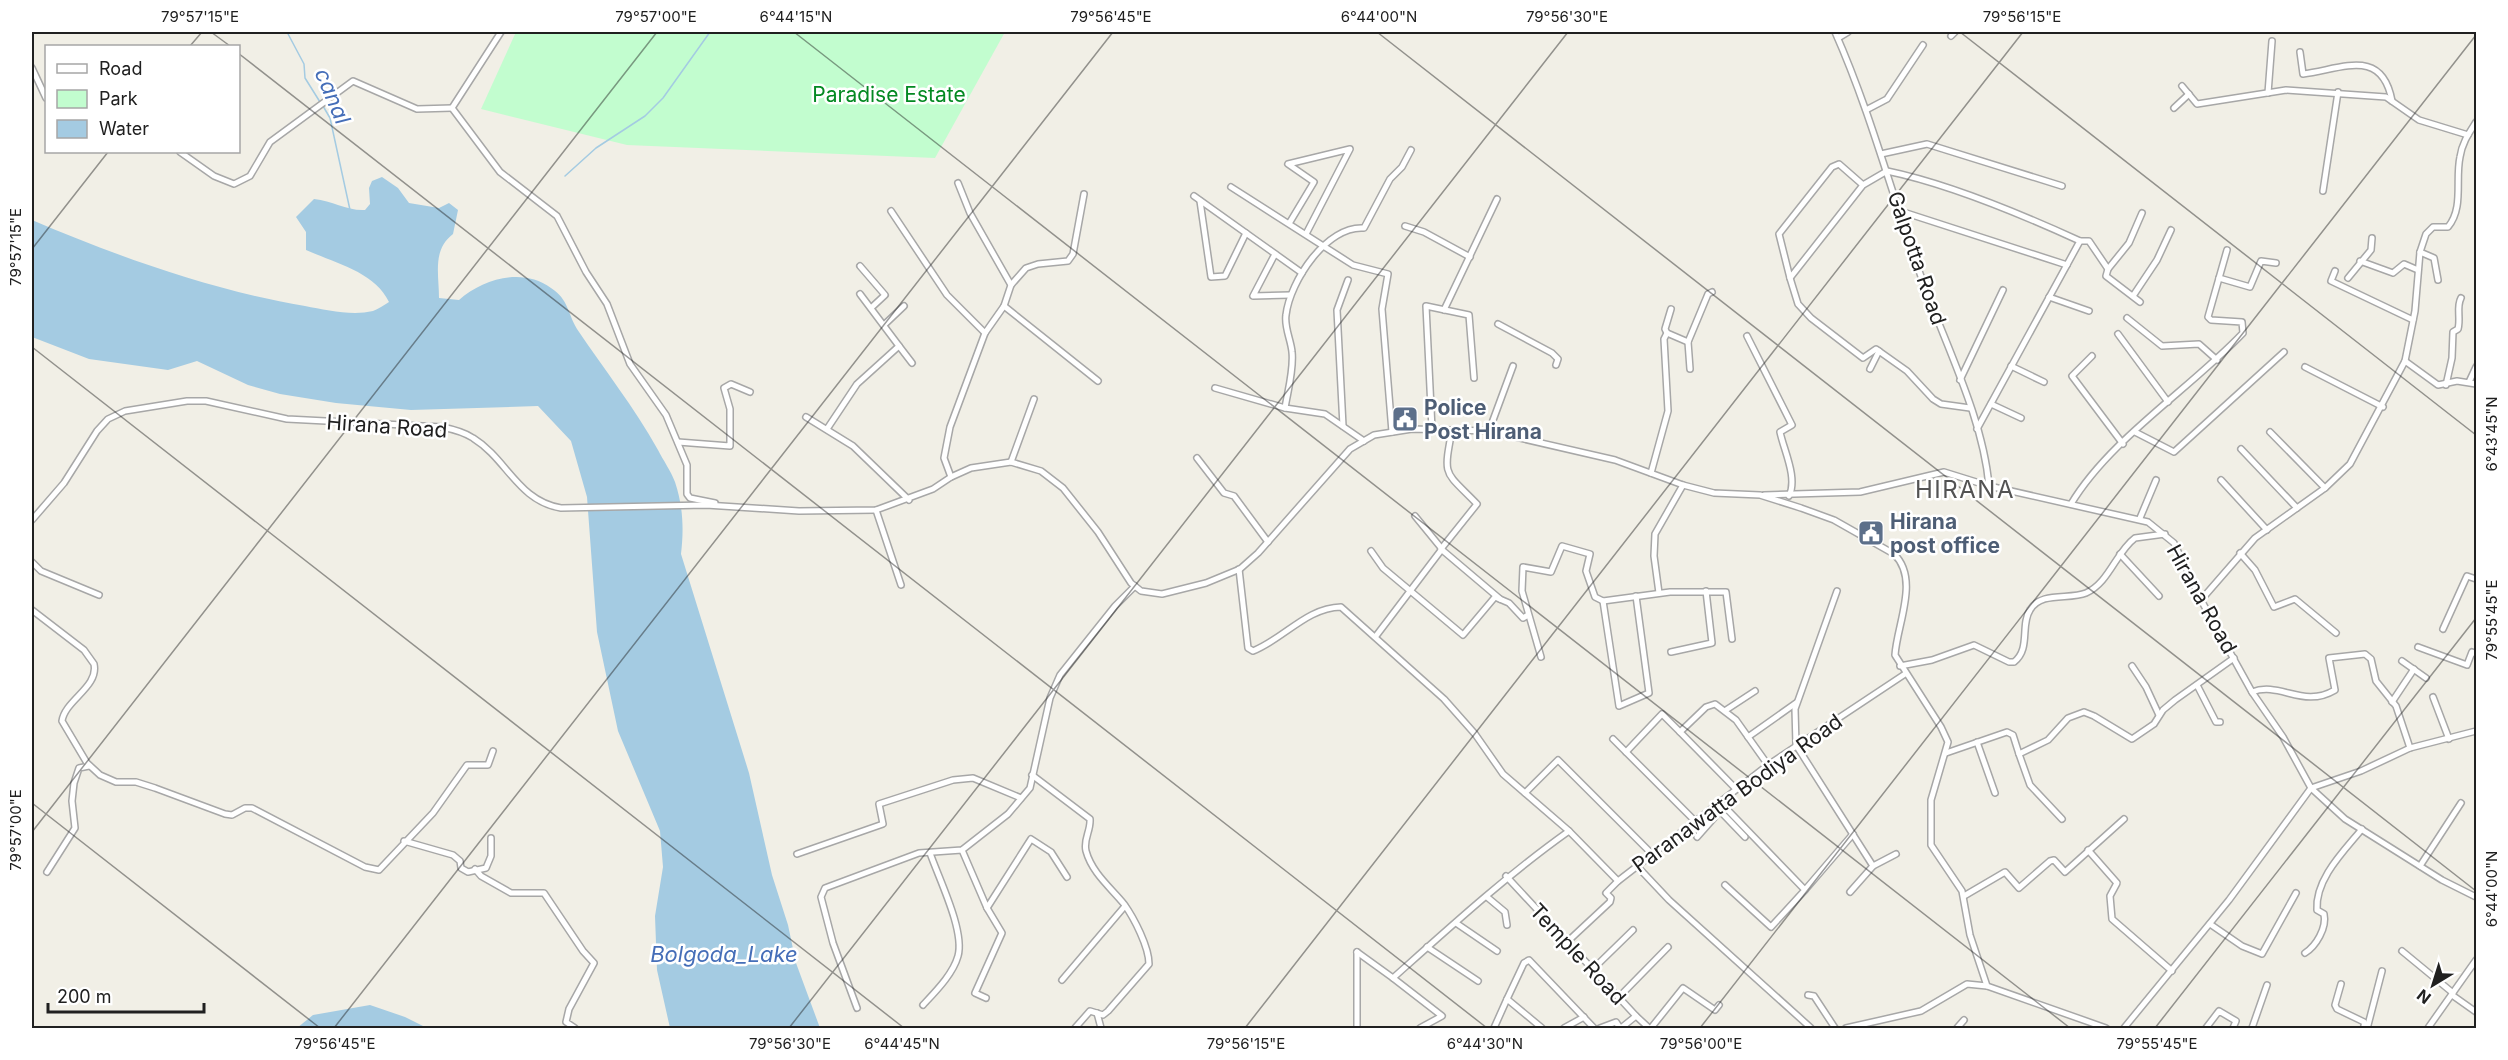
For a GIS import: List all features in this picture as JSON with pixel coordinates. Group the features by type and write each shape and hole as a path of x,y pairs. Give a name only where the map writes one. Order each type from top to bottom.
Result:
{"street":[{"path":"452,108 501,32"},
{"name":"Galpotta Road","path":"1835,32 1866,110 1922,280 1970,408 1987,460 1989,486"},
{"path":"1838,38 1848,32"},
{"path":"2268,93 2272,41"},
{"path":"1866,110 1887,99 1923,45"},
{"path":"2300,52 2303,74 2366,64 2375,69 2388,83 2392,101"},
{"path":"32,68 45,96"},
{"path":"181,153 214,176 234,184 250,176 270,142 353,81 417,109 452,108"},
{"path":"2182,86 2197,104 2286,90 2386,97 2419,120 2468,135"},
{"path":"2323,191 2338,92"},
{"path":"2174,108 2189,94"},
{"path":"452,108 500,172 557,216 586,272 607,304 630,364 666,415 687,465 687,494 690,498 718,506"},
{"path":"2201,600 2240,553 2267,530 2325,488 2350,464 2405,361 2414,320 2420,252 2426,234 2433,227 2448,227 2456,217 2459,157 2476,122"},
{"path":"1881,154 1928,144 2062,186"},
{"path":"1290,222 1314,182 1288,164 1350,149 1306,234"},
{"path":"1285,408 1293,353 1285,317 1290,295 1302,273 1321,247 1353,227 1364,228 1390,179 1401,167 1411,150"},
{"path":"1863,185 1839,164 1832,166 1779,234 1798,304 1812,318 1863,358 1876,349 1907,371 1933,399 1941,404 1970,408"},
{"path":"1790,278 1863,185 1887,171 1918,178 2027,216 2080,241 2089,241 2108,269"},
{"path":"958,183 970,213 1011,285"},
{"path":"1231,187 1265,210 1290,222 1321,247 1353,265 1388,274 1382,309 1392,432"},
{"path":"951,477 944,458 950,427 985,333 1004,306 1011,285 1026,268 1038,264 1068,261 1073,254 1084,194"},
{"path":"1194,196 1302,273"},
{"path":"1444,310 1497,199"},
{"path":"1200,201 1211,277 1225,276 1246,233"},
{"path":"891,211 947,295 985,333"},
{"path":"1900,211 2067,266"},
{"path":"2140,302 2106,276 2108,269 2129,243 2142,213"},
{"path":"1405,226 1424,231 1470,257"},
{"path":"2133,296 2157,260 2171,230"},
{"path":"2348,278 2371,250 2372,238"},
{"path":"1977,429 2080,241"},
{"path":"2071,504 2082,485 2135,432 2217,360 2242,333 2244,325 2239,321 2211,320 2208,317 2227,250"},
{"path":"2420,252 2434,258 2438,280"},
{"path":"1275,254 1253,296 1290,295"},
{"path":"2219,278 2250,287 2261,261 2276,263"},
{"path":"2360,261 2393,273 2404,264 2418,270"},
{"path":"860,267 885,294 871,308"},
{"path":"2335,271 2331,281 2414,320"},
{"path":"1343,426 1337,310 1348,280"},
{"path":"1960,380 2003,290"},
{"path":"1690,369 1688,342 1708,294 1712,292"},
{"path":"860,294 912,363"},
{"path":"2049,297 2089,311"},
{"path":"2446,385 2452,358 2453,332 2458,329 2460,319 2458,304 2461,298"},
{"path":"884,325 904,306"},
{"path":"1004,306 1098,381"},
{"path":"1432,429 1426,306 1469,315 1474,378"},
{"path":"1651,473 1668,411 1664,339 1671,309"},
{"path":"2127,318 2162,346 2199,345 2217,360"},
{"path":"1498,324 1552,353 1558,359 1556,365"},
{"path":"1667,333 1688,342"},
{"path":"2118,334 2168,402"},
{"path":"1747,336 1792,425 1780,432 1790,465 1793,489 1786,503"},
{"path":"827,429 857,384 899,346"},
{"path":"1870,369 1879,351"},
{"path":"2135,432 2174,452 2284,352"},
{"path":"2092,356 2072,376 2123,444"},
{"path":"2405,361 2438,385 2457,381 2476,384"},
{"path":"1489,430 1513,366"},
{"path":"2011,366 2044,382"},
{"path":"2305,367 2382,407"},
{"path":"2469,382 2476,367"},
{"path":"678,442 730,446 730,409 724,388 731,384 750,392"},
{"path":"1215,388 1285,408 1325,414 1364,441"},
{"path":"1034,399 1011,462 1041,471 1063,488 1135,586 1141,591 1162,594 1206,583 1239,569 1268,542 1350,449 1374,435 1432,429 1489,430 1615,460 1683,485 1714,493 1760,495 1860,492 1944,472 1989,486 2140,518 2165,534"},
{"name":"Hirana Road","path":"32,520 64,483 97,431 108,419 125,411 187,401 206,401 287,419 449,429 474,439 532,498 546,506 576,508 706,505 799,511 876,510 909,500 971,468 1011,462"},
{"path":"1990,404 2021,418"},
{"path":"806,417 853,446 909,500"},
{"path":"1376,636 1409,590 1478,504 1447,473 1446,463 1452,430"},
{"path":"2270,432 2325,488"},
{"path":"2241,449 2297,508"},
{"path":"1197,458 1224,493 1234,496 1268,542"},
{"path":"2140,518 2156,480"},
{"path":"2221,480 2267,530"},
{"path":"1659,593 1654,556 1655,534 1683,485"},
{"path":"1760,495 1834,520 1894,554 1906,570 1907,585 1895,656 1941,727 1948,742 1931,800 1931,844 1951,872 1964,896 1972,944 1987,986"},
{"path":"876,510 901,585"},
{"path":"1415,516 1441,549 1500,599"},
{"name":"Hirana Road","path":"1900,666 1932,660 1974,645 2009,662 2014,662 2023,650 2030,610 2045,598 2086,593 2099,584 2120,554 2135,538 2165,534 2174,543 2201,600 2252,692 2283,737 2312,788 2345,819 2420,866 2476,897"},
{"path":"1541,657 1522,591 1523,567 1551,572 1563,546 1590,555 1586,571 1595,597 1603,601 1659,593 1726,592 1732,639"},
{"path":"1371,551 1383,568 1463,635 1495,597 1509,603 1523,618 1528,615"},
{"path":"2240,553 2255,570 2274,607 2295,599 2336,633"},
{"path":"2120,554 2159,597"},
{"path":"32,562 41,571 99,595"},
{"name":"Paranawatta Bodiya Road","path":"1239,569 1248,648 1253,651 1272,643 1307,615 1328,607 1341,607 1444,699 1475,734 1503,774 1569,831 1618,881 1768,765 1905,674"},
{"path":"2443,629 2467,576 2476,579"},
{"path":"857,1008 833,943 821,897 825,888 920,853 962,850 1008,814 1030,788 1050,698 1060,675 1115,606 1135,586"},
{"path":"1671,652 1712,643 1706,591"},
{"path":"1837,591 1797,703 1794,729 1796,745 1873,866"},
{"path":"1603,601 1618,706 1649,693 1636,596"},
{"path":"32,610 84,650 94,664 91,680 64,712 62,721 89,766 108,779 155,788 225,814 232,815 245,808 252,808 365,867 379,870 433,813 466,765 488,765 493,751"},
{"path":"2418,647 2467,665 2472,652 2476,654"},
{"path":"2252,692 2265,689 2302,698 2317,698 2335,690 2327,650"},
{"path":"2329,658 2347,654 2369,656 2376,681 2392,702 2410,748"},
{"path":"2019,754 2048,740 2068,718 2084,712 2132,739 2154,724 2159,715 2234,658"},
{"path":"2402,661 2426,678"},
{"path":"2132,666 2146,687 2159,715"},
{"path":"2392,702 2414,669"},
{"path":"2197,685 2216,722 2220,722"},
{"path":"1726,710 1755,691"},
{"path":"2433,697 2449,739"},
{"path":"1748,737 1797,703"},
{"path":"1680,732 1706,707 1715,704 1726,710 1768,765"},
{"path":"1626,752 1662,714 1736,789"},
{"path":"2124,1029 2210,924 2312,788 2361,771 2410,748 2476,732"},
{"path":"1946,753 2011,733 2030,785 2036,795 2062,819"},
{"path":"1613,739 1695,821"},
{"path":"1977,742 1995,793"},
{"path":"1525,793 1558,760 1652,854"},
{"path":"47,872 75,828 72,801 74,783 79,768 89,766"},
{"path":"1032,776 1090,819 1085,840 1086,852 1103,883 1125,906 1149,955 1149,964 1108,1011 1102,1015 1090,1011 1075,1029"},
{"path":"797,854 883,824 879,804 953,780 973,778 1022,798"},
{"path":"1719,802 1805,890"},
{"path":"1719,802 1720,811 1745,837"},
{"path":"2420,866 2461,803"},
{"path":"1697,837 1720,811"},
{"path":"1964,896 2005,872 2019,888 2050,861 2054,861 2065,872 2124,819"},
{"path":"2305,953 2315,947 2325,919 2324,914 2318,910 2317,897 2320,888 2345,849 2362,829"},
{"path":"1392,978 1487,897 1506,876 1569,831"},
{"path":"1725,885 1771,927 1853,834"},
{"path":"404,841 453,855 460,861 461,868 468,872 486,868 491,856 491,838"},
{"path":"987,908 1031,839 1051,852 1067,877"},
{"path":"962,850 987,908 1002,933 975,993 986,998"},
{"path":"2088,850 2117,883 2110,896 2112,919 2172,971"},
{"path":"923,1005 943,984 958,957 960,938 930,853"},
{"path":"1850,892 1873,866 1896,854"},
{"path":"1636,865 1669,900 1811,1029"},
{"path":"475,869 481,876 512,893 521,895 537,891 544,893 583,951 594,963 568,1009 566,1022 575,1029"},
{"name":"Temple Road","path":"1506,876 1636,1016 1620,1029"},
{"path":"1566,943 1610,902 1611,898 1606,893 1618,881"},
{"path":"2210,924 2242,946 2262,954 2296,893"},
{"path":"1487,897 1506,912 1507,925"},
{"path":"1062,980 1125,906"},
{"path":"1456,923 1497,951"},
{"path":"1592,970 1633,930"},
{"path":"1427,947 1478,981"},
{"path":"1618,998 1668,947"},
{"path":"2402,951 2476,1012"},
{"path":"1357,1029 1357,952 1442,1016 1420,1029"},
{"path":"1494,1029 1524,963 1529,960 1594,1029"},
{"path":"2428,1029 2476,960"},
{"path":"2365,1028 2368,1025 2382,971"},
{"path":"1846,1029 1921,1011 1967,984 1987,986 2106,1029"},
{"path":"2341,984 2335,1005 2337,1009 2357,1016 2364,1022 2365,1028"},
{"path":"2252,1029 2267,985"},
{"path":"1636,1016 1650,1029 1683,988 1715,1010 1719,1005"},
{"path":"1808,995 1814,996 1835,1029"},
{"path":"1508,999 1538,1027"},
{"path":"2206,1029 2219,1011 2236,1021 2233,1029"},
{"path":"1097,1013 1101,1029"},
{"path":"1564,1029 1584,1017"},
{"path":"1957,1029 1964,1020"},
{"path":"1600,1029 1616,1022 1620,1029"}],"green space":[{"name":"Paradise Estate","path":"516,32 1005,32 935,158 627,145 481,109"}],"water":[{"name":"Bolgoda_Lake","path":"382,177 398,188 409,203 439,208 449,203 458,210 453,234 446,240 439,255 439,298 459,300 479,286 491,281 515,277 540,282 561,297 577,329 649,434 671,474 678,491 681,509 683,527 681,554 749,773 772,875 788,925 796,963 820,1028 670,1028 657,970 655,916 663,867 660,831 618,731 597,632 587,497 571,441 538,406 411,410 336,403 280,394 248,385 197,361 168,370 89,359 32,337 32,220 98,247 200,282 270,299 339,312 356,313 375,310 389,302 383,292 374,283 353,270 306,250 306,232 296,217 314,199 365,210 370,204 369,188 372,181"},
{"path":"370,1005 405,1017 427,1028 297,1028 313,1015"}],"waterway":[{"name":"canal","path":"287,32 304,64 305,78 320,102"},
{"path":"565,176 596,148 645,116 663,98 710,32"},
{"name":"canal","path":"323,106 330,118 350,210"}],"place":[{"name":"Police Post Hirana","path":"1405,419"},
{"name":"Hirana post office","path":"1871,533"}],"district":[{"name":"HIRANA","path":"1965,489"}]}
